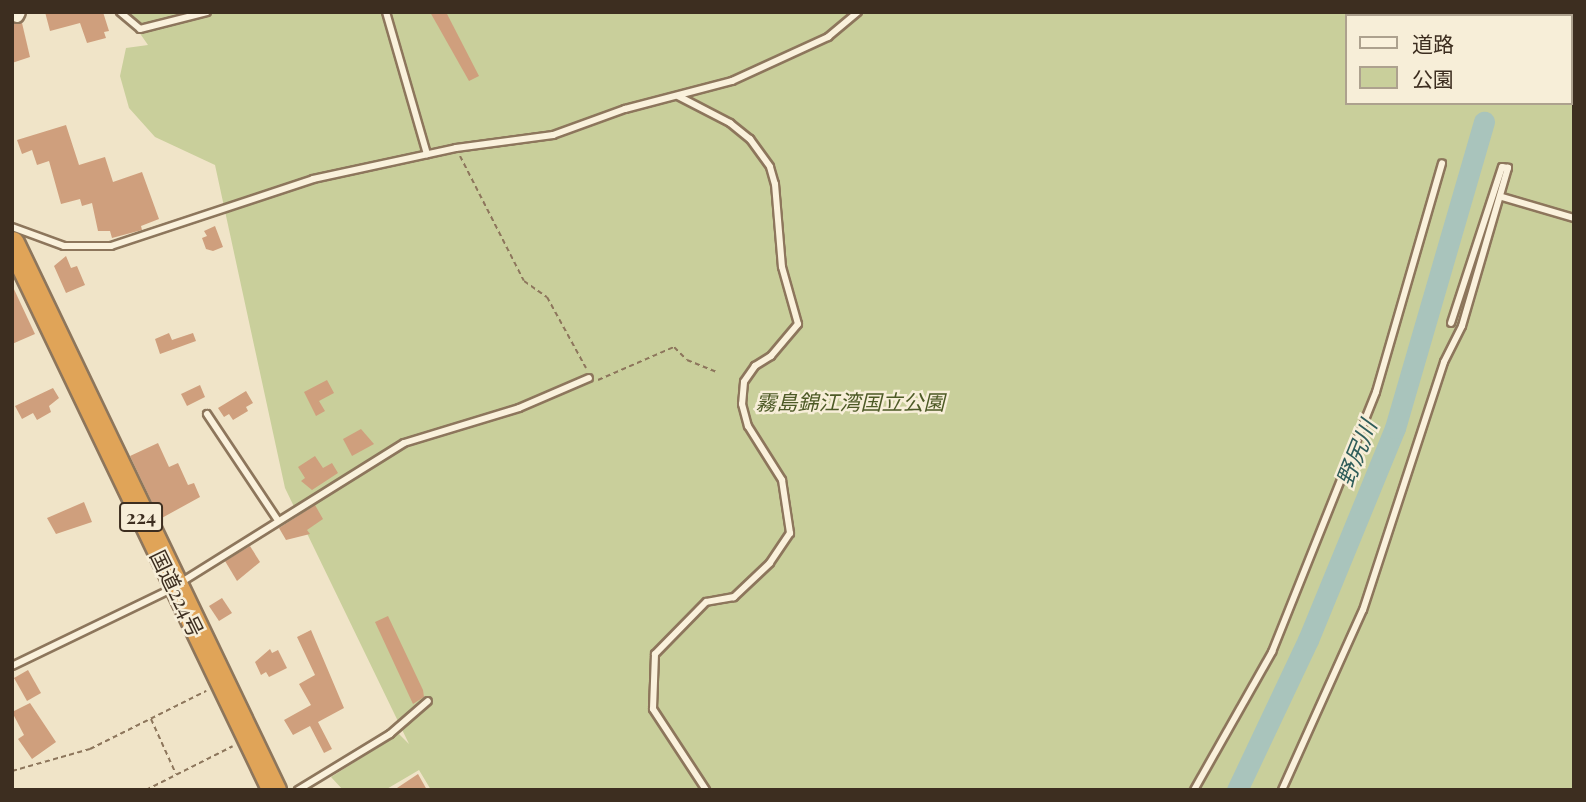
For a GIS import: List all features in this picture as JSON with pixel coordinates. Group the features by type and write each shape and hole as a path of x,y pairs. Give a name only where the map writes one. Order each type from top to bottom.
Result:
{"highway":[{"name":"国道224号","path":"12,243 174,587 274,790"}],"lane":[{"path":"120,12 140,29 207,12"},
{"path":"386,12 426,154"},
{"path":"12,227 64,246 111,246 313,179 426,154 552,135 732,81 816,43 858,12"},
{"path":"678,96 730,123 750,139 770,167 775,184 782,267 797,324 771,356 755,366 744,382 742,404 748,426 782,481 790,533 770,563 734,597 706,602 655,654 653,709 706,790"},
{"path":"1194,790 1272,652 1376,392 1442,163"},
{"path":"1282,790 1363,610 1502,197 1507,168 1502,167 1451,323"},
{"path":"1502,197 1574,218"},
{"path":"12,667 174,587 277,519 404,443 519,408 589,378"},
{"path":"207,414 277,519"},
{"path":"298,790 390,734 428,701"}],"path":[{"path":"456,149 524,281 547,298 589,378 600,380 674,347 687,360 717,372"},
{"path":"12,771 90,749 223,684"},
{"path":"150,718 176,774"},
{"path":"146,790 249,738"}],"green space":[{"name":"霧島錦江湾国立公園","path":"125,12 1574,12 1574,790 431,790 419,770 385,790 343,790 331,777 399,734 409,744 285,488 215,165 155,137 129,108 120,76 126,48 148,45"}],"building":[{"path":"45,12 103,12 109,31 104,32 106,38 87,43 80,23 50,31"},
{"path":"430,12 446,12 479,76 469,81"},
{"path":"22,23 30,57 12,63 12,24"},
{"path":"66,125 79,165 105,157 113,182 142,172 159,219 141,226 142,230 112,238 110,231 98,231 92,203 82,206 80,199 61,204 49,161 37,165 32,150 22,154 17,140"},
{"path":"215,226 223,247 213,251 206,249 202,238 207,236 204,231"},
{"path":"66,256 71,268 77,266 85,285 66,293 54,266"},
{"path":"12,285 35,334 12,344"},
{"path":"169,333 172,340 193,333 196,341 160,354 155,339"},
{"path":"327,380 334,393 319,401 325,411 316,416 304,392"},
{"path":"200,385 205,397 187,406 181,394"},
{"path":"53,388 59,398 49,406 51,412 37,420 33,413 22,419 15,406"},
{"path":"246,391 253,403 246,407 248,411 233,420 229,414 224,417 218,408"},
{"path":"361,429 374,444 352,456 343,439"},
{"path":"158,443 169,467 178,463 188,485 194,483 200,497 160,519 130,456"},
{"path":"315,456 323,468 332,463 338,473 312,490 301,481 305,478 298,467"},
{"path":"84,502 92,522 56,534 47,518"},
{"path":"315,505 323,519 307,530 310,534 286,540 279,528"},
{"path":"250,546 260,562 237,581 225,561"},
{"path":"222,598 232,613 219,621 209,606"},
{"path":"388,616 423,690 424,697 413,704 375,622"},
{"path":"311,630 344,708 318,722 332,749 324,753 310,726 293,735 284,720 311,705 299,684 315,675 297,637"},
{"path":"270,649 272,653 278,650 287,668 269,677 266,672 261,675 255,662"},
{"path":"28,670 41,693 27,701 14,678"},
{"path":"30,703 56,742 32,759 18,739 24,735 12,712"},
{"path":"418,774 427,790 394,790"}],"waterway":[{"name":"野尻川","path":"1237,790 1308,640 1395,428 1484,122"}]}
